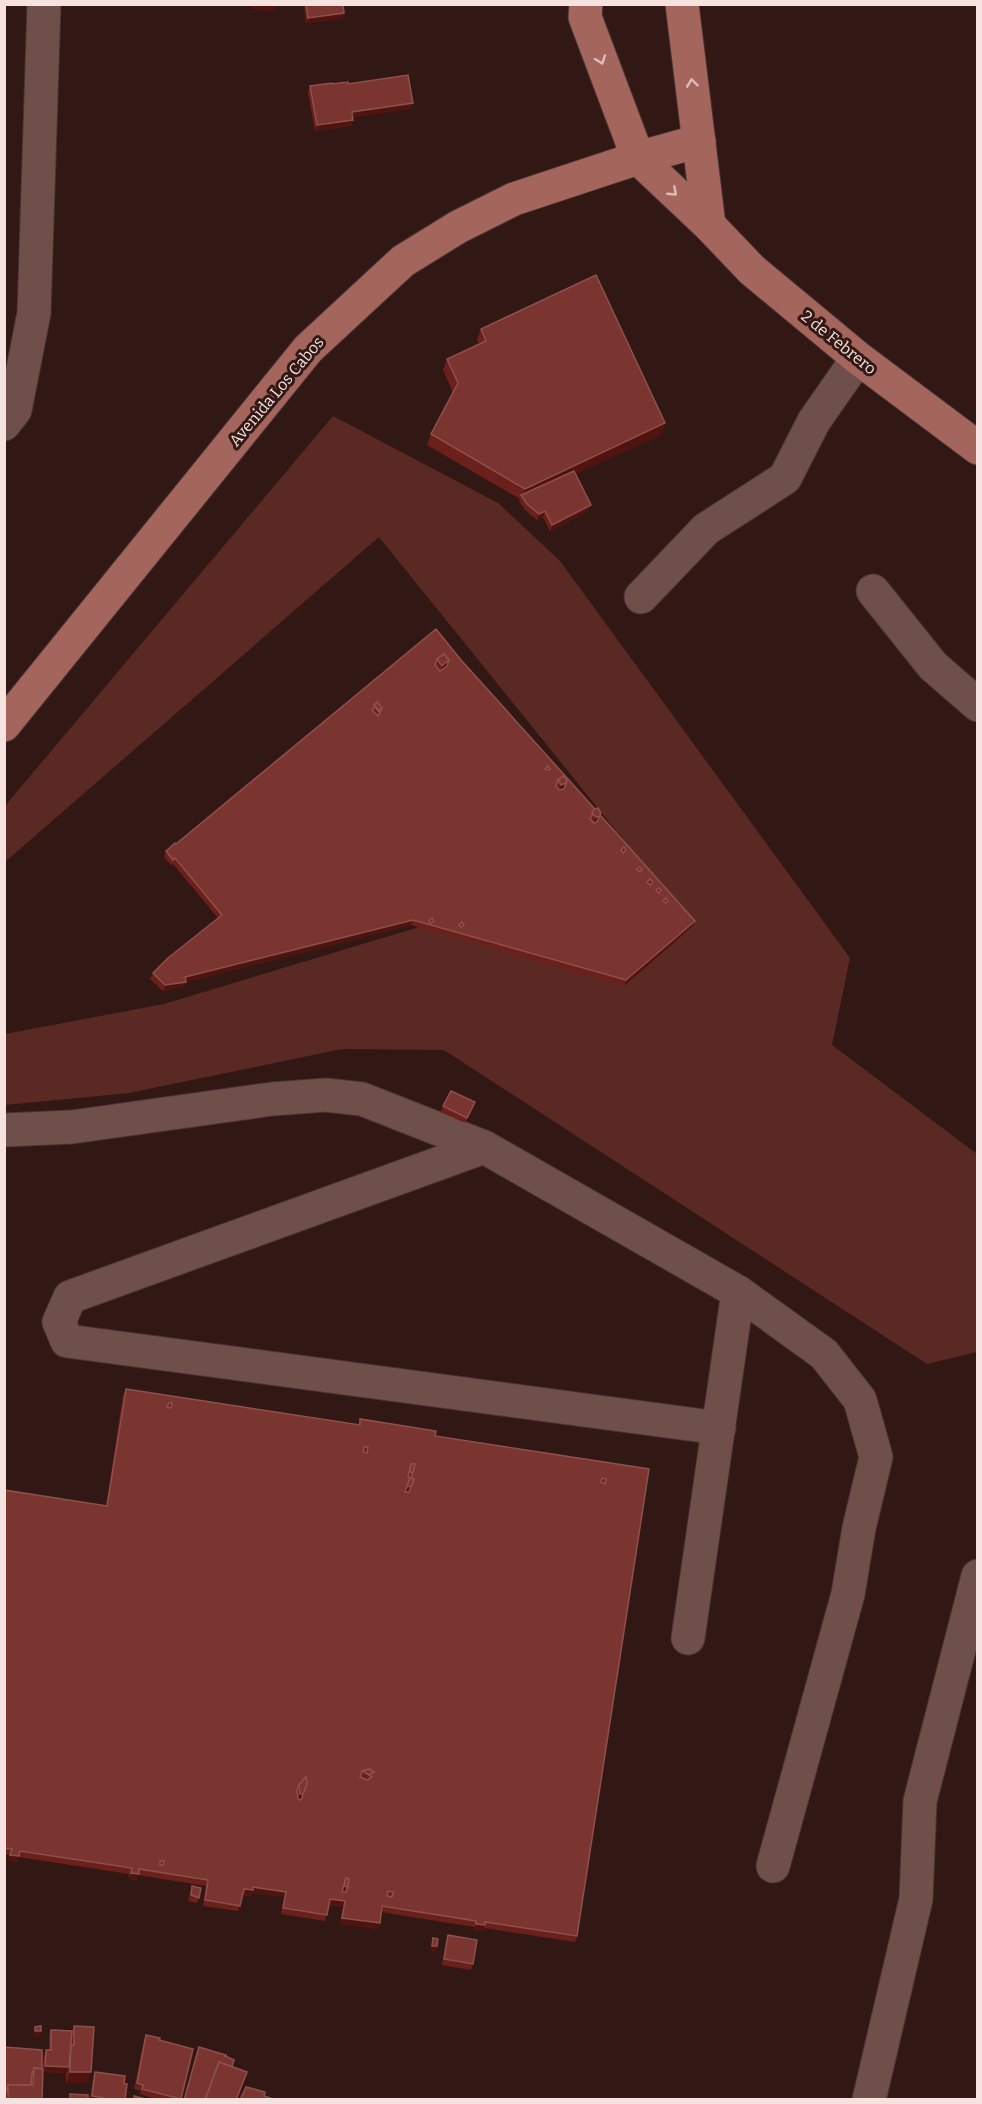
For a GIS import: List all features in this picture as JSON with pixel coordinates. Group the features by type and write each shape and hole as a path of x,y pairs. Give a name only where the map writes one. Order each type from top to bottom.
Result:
{"main road":[{"path":"585,4 585,17 638,158"},
{"path":"682,4 709,225"},
{"name":"Avenida Los Cabos","path":"4,725 308,349 403,261 458,227 514,199 638,158 699,141"},
{"name":"2 de Febrero","path":"638,158 709,225 752,270 858,358 978,448"}],"lane":[{"path":"4,424 15,410 34,313 44,4"},
{"path":"641,597 706,529 785,478 814,421 858,358"},
{"path":"873,591 933,666 978,705"},
{"path":"4,1130 72,1126 272,1099 326,1095 362,1099 484,1147 738,1292 824,1354 860,1400 876,1457 859,1528 848,1594 773,1866"},
{"path":"484,1147 70,1297 59,1322 67,1341 719,1428"},
{"path":"688,1638 738,1292"},
{"path":"869,2100 916,1899 920,1801 978,1576"}],"shaded area":[{"path":"333,416 498,503 560,561 850,958 832,1045 977,1154 977,1352 927,1364 444,1050 342,1049 129,1093 5,1105 5,1034 164,1004 419,927 693,926 379,537 5,862 5,806"}],"building":[{"path":"306,4 343,4 344,13 308,18"},
{"path":"408,75 413,103 352,112 353,120 317,125 310,86 348,82 348,84"},
{"path":"596,275 665,423 525,489 431,434 458,383 447,359 486,341 481,329"},
{"path":"574,471 591,505 552,525 545,511 539,514 527,504 521,495"},
{"path":"436,629 595,809 590,819 594,823 597,822 600,815 695,921 626,980 413,920 185,977 186,982 165,985 153,973 168,958 222,915 175,858 173,860 166,851","holes":["444,654 449,660 447,666 440,671 435,665 437,659","377,702 382,708 378,716 372,710 375,707 380,711 374,705","563,776 567,780 564,789 559,790 556,786 558,780"]},
{"path":"444,654 449,660 442,666 437,659"},
{"path":"377,702 382,708 380,711 374,705"},
{"path":"563,776 567,780 561,785 558,780"},
{"path":"598,808 601,813 599,817 596,817 592,813"},
{"path":"451,1091 475,1102 467,1118 443,1106"},
{"path":"126,1389 360,1425 360,1419 436,1431 435,1436 649,1469 577,1936 485,1922 485,1925 476,1924 476,1921 382,1906 380,1923 342,1918 345,1901 330,1899 327,1915 283,1908 286,1892 253,1887 253,1890 244,1889 240,1906 205,1900 208,1880 139,1869 139,1874 131,1873 132,1868 20,1851 19,1856 10,1855 12,1849 4,1848 4,1490 107,1506","holes":["411,1464 415,1464 411,1478 408,1477","410,1478 414,1479 409,1492 405,1492","369,1769 374,1772 367,1780 360,1777 362,1771","306,1777 307,1784 301,1800 298,1799 299,1785","346,1878 349,1879 346,1892 342,1892","388,1891 393,1892 392,1897 387,1896"]},
{"path":"411,1464 415,1464 413,1473 410,1472"},
{"path":"410,1478 414,1479 411,1487 407,1486"},
{"path":"369,1769 374,1772 369,1775 362,1771"},
{"path":"306,1777 307,1784 303,1794 300,1794 299,1785"},
{"path":"346,1878 349,1879 348,1887 344,1886"},
{"path":"192,1886 201,1888 199,1898 191,1895"},
{"path":"448,1935 477,1940 473,1964 444,1959"},
{"path":"433,1938 438,1939 437,1946 432,1946"},
{"path":"41,2026 41,2031 35,2031 35,2027"},
{"path":"74,2026 94,2027 91,2072 70,2072"},
{"path":"51,2030 72,2031 69,2067 45,2066 46,2050 51,2050"},
{"path":"146,2035 193,2049 181,2099 142,2089 143,2085 137,2083"},
{"path":"4,2047 42,2050 42,2069 34,2068 31,2085 8,2085 4,2092"},
{"path":"199,2047 226,2055 234,2060 232,2067 219,2062 205,2100 184,2100"},
{"path":"219,2062 247,2072 236,2100 205,2100"},
{"path":"34,2068 43,2069 42,2100 8,2100 8,2085 33,2085"},
{"path":"95,2072 125,2076 124,2084 127,2084 125,2100 92,2096"},
{"path":"246,2087 265,2092 264,2096 276,2100 240,2100"},
{"path":"70,2094 88,2095 88,2100 70,2100"},
{"path":"134,2096 150,2100 134,2100"}]}
